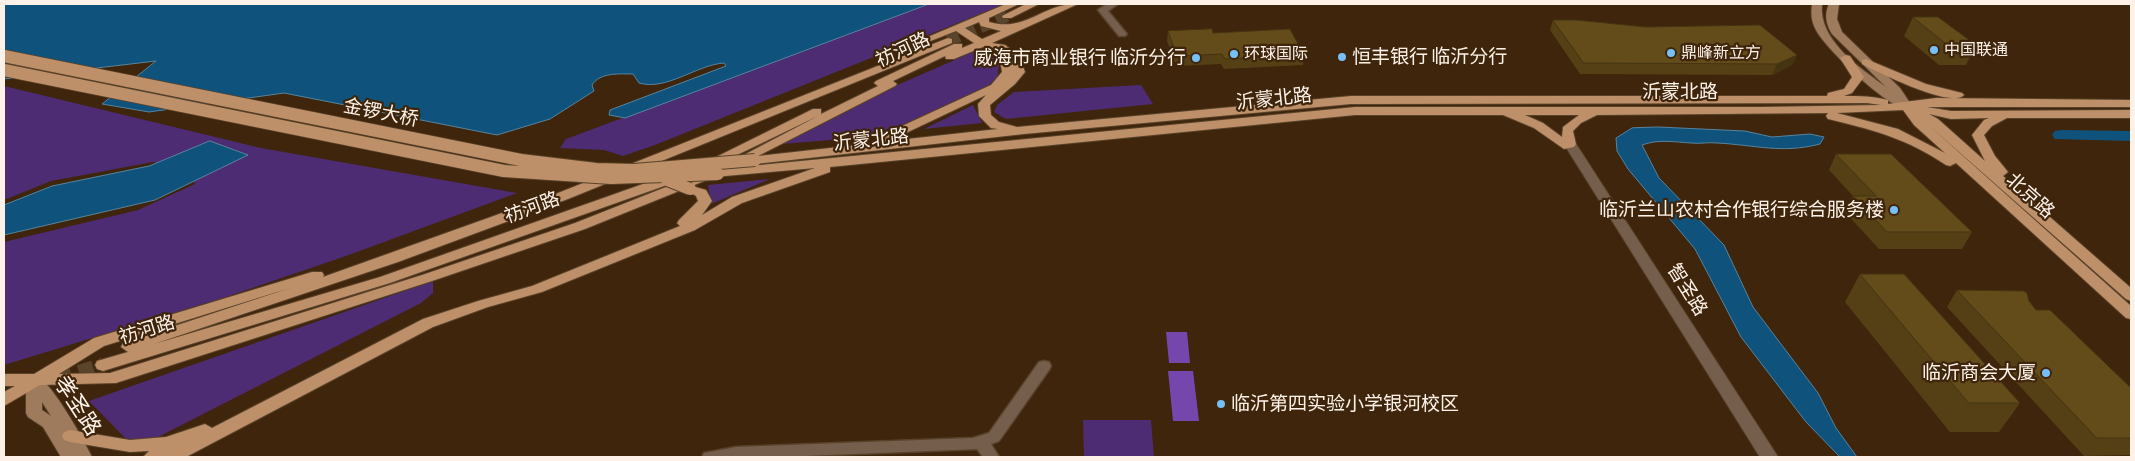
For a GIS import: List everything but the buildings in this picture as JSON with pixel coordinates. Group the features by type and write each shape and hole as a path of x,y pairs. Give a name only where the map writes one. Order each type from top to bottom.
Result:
{"main road":[{"path":"644,164 703,134 1014,4"},
{"path":"698,169 985,42 1014,22 1034,4"},
{"path":"1014,22 1057,4"},
{"path":"985,15 983,19 985,24 992,27 1073,4"},
{"name":"北京路","path":"1817,4 1815,20 1821,32 1846,58 1881,90 1934,122 2131,296"},
{"name":"北京路","path":"1834,4 1831,12 1831,22 1837,34 1896,90 1918,122 2131,314"},
{"path":"957,27 1015,57 1019,72 1012,83 993,95 984,104 985,116 995,125 1024,130"},
{"path":"866,147 995,87 1008,72 1007,62 994,48 985,42"},
{"name":"祊河路","path":"953,44 698,169 564,218 384,280 102,360 384,262 644,164 953,44"},
{"name":"金锣大桥","path":"4,56 555,164 634,170 755,160"},
{"path":"1762,105 1836,95 1848,91 1858,77 1846,58"},
{"path":"1866,62 1906,82 1936,92 2014,102"},
{"name":"金锣大桥","path":"4,70 504,171 592,179 648,179"},
{"path":"4,380 110,379 427,278 580,226 725,168 891,84"},
{"name":"沂蒙北路","path":"755,160 1024,130 1319,102 1383,99 1762,105 1877,109 1936,102 2131,103"},
{"path":"1762,105 1882,126 1934,150 2007,203"},
{"name":"沂蒙北路","path":"648,179 1028,145 1355,110 1598,110 1762,105"},
{"name":"沂蒙北路","path":"1906,106 1951,115 2131,114"},
{"path":"1486,110 1530,120 1567,145"},
{"path":"1567,145 1567,130 1584,116 1598,110"},
{"path":"2018,115 2002,117 1988,123 1978,134 1989,157 2037,213"},
{"path":"172,457 428,323 483,304 537,289 690,227 737,200 845,162"},
{"path":"152,457 426,318 533,287 687,222 706,201 701,194 664,178"},
{"name":"祊河路","path":"4,400 99,342 376,258 563,196"},
{"path":"427,278 564,218"},
{"name":"孝圣路","path":"34,380 54,405 83,457"},
{"name":"孝圣路","path":"34,380 34,414 49,423 70,457"},
{"path":"70,436 130,446 168,443 205,430"}],"street":[{"path":"1113,4 1103,10 1122,34"},
{"name":"智圣路","path":"1567,145 1759,457"},
{"name":"智圣路","path":"1567,145 1769,457"},
{"path":"710,457 736,454 974,444 994,437 1044,366"},
{"path":"981,442 991,457"}],"shaded area":[{"path":"929,4 1005,4 655,145 623,156 604,150 560,148 566,139"},
{"path":"982,48 999,65 997,78 988,86 898,127 867,137 758,146"},
{"path":"1141,85 1153,104 1006,119 994,112 997,105 1014,92"},
{"path":"4,86 261,148 517,193 346,256 223,298 4,365 4,242 138,210 195,184 189,171 153,162 51,181 4,200"},
{"path":"973,105 982,123 924,129"},
{"path":"770,179 711,204 708,185"},
{"path":"433,281 433,293 421,303 156,438 139,441 126,439 89,401"},
{"path":"1166,332 1187,332 1190,363 1169,363"},
{"path":"1168,371 1193,371 1199,421 1173,421"},
{"path":"1083,420 1151,420 1154,457 1084,457"}],"water":[{"path":"4,4 929,4 625,118 609,115 610,110 726,66 724,63 713,65 671,81 650,85 639,83 633,74 605,76 592,85 594,91 550,119 497,135 284,93 149,112 102,104 156,61 4,79"},
{"path":"1658,127 1745,131 1772,137 1810,134 1824,137 1820,144 1781,149 1666,141 1642,145 1659,178 1724,245 1753,307 1818,393 1836,428 1857,457 1840,457 1806,422 1741,337 1695,249 1628,169 1617,151 1616,138 1632,128"},
{"path":"210,141 248,155 155,200 4,235 4,205 52,186 149,166"}],"waterway":[{"path":"2061,135 2131,136"}],"tunnel":[{"path":"948,41 1007,16"},
{"path":"57,379 103,365"}],"place":[{"name":"中国联通","path":"1934,50"},
{"name":"鼎峰新立方","path":"1671,53"},
{"name":"环球国际","path":"1234,54"},
{"name":"恒丰银行 临沂分行","path":"1342,57"},
{"name":"威海市商业银行 临沂分行","path":"1196,58"},
{"name":"临沂兰山农村合作银行综合服务楼","path":"1894,210"},
{"name":"临沂商会大厦","path":"2046,373"},
{"name":"临沂第四实验小学银河校区","path":"1221,404"}]}
